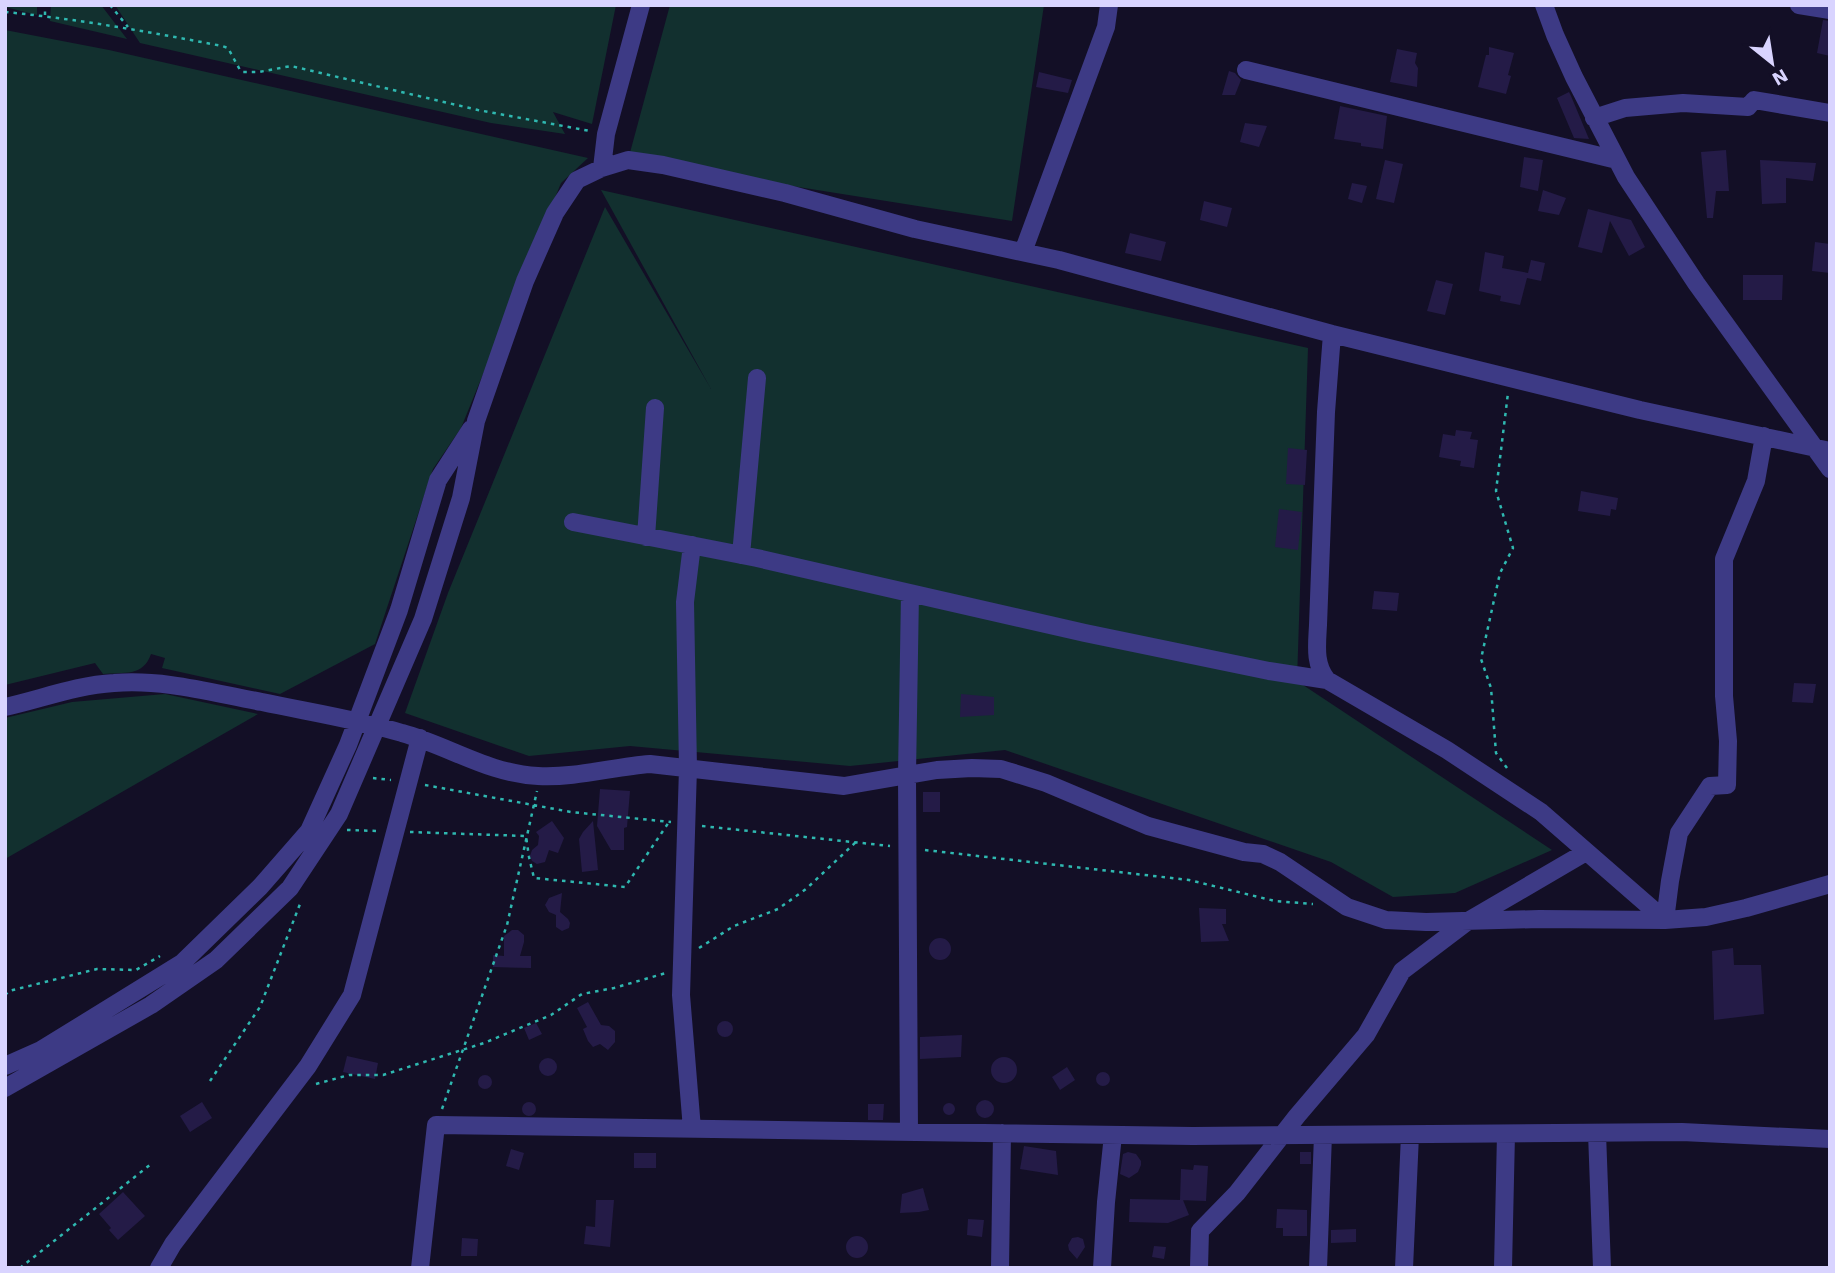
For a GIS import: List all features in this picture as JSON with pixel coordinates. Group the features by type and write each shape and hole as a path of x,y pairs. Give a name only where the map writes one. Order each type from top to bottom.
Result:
{"street":[{"path":"602,168 606,134 641,5"},
{"path":"1023,252 1106,27 1109,5"},
{"path":"1544,5 1594,118 1660,230 1696,283 1822,449 1830,469"},
{"path":"1799,5 1830,10"},
{"path":"1246,70 1617,160"},
{"path":"1594,118 1625,108 1683,103 1748,107 1754,100 1830,113"},
{"path":"5,1088 151,1005 216,960 290,888 329,830 339,814 423,619 461,498 476,421 525,281 555,213 577,180 602,168 628,160 663,164 785,193 915,229 1059,260 1332,334 1640,410 1822,449"},
{"path":"1326,680 1317,660 1326,412 1332,334"},
{"path":"741,555 757,378"},
{"path":"646,537 655,408"},
{"path":"5,1066 41,1050 182,963 260,887 309,831 348,746 399,610 438,480 476,421"},
{"path":"1665,920 1679,833 1710,786 1727,785 1724,559 1756,481 1764,436"},
{"path":"573,522 741,555 1085,633 1326,680 1447,750 1541,812 1665,920"},
{"path":"692,545 685,602 688,768 678,823 681,995 692,1129"},
{"path":"909,1132 907,775 910,593"},
{"path":"5,707 114,683 173,684 378,725 420,738 484,766 540,776 579,774 649,764 844,786 937,771 1001,769 1046,783 1148,826 1244,852 1264,854 1348,907 1386,920 1665,920 1746,908 1830,884"},
{"path":"159,1268 173,1244 308,1066 352,995 420,738"},
{"path":"1199,1268 1200,1231 1237,1193 1366,1035 1402,971 1468,921 1586,852"},
{"path":"420,1268 436,1125 1281,1136 1682,1132 1830,1139"},
{"path":"1000,1268 1002,1133"},
{"path":"1597,1133 1602,1268"},
{"path":"1503,1268 1506,1134"},
{"path":"1102,1268 1105,1202 1113,1135"},
{"path":"1318,1268 1323,1135"},
{"path":"1404,1268 1410,1135"}],"path":[{"path":"45,5 45,15"},
{"path":"110,5 129,28"},
{"path":"5,12 45,15 129,28 228,48 243,72 292,66 478,110 606,134"},
{"path":"1509,771 1496,753 1491,688 1481,659 1500,573 1513,548 1496,491 1510,377"},
{"path":"436,1125 507,925 540,776"},
{"path":"355,777 408,782 571,812 1189,880 1275,901 1348,907"},
{"path":"526,836 534,878 625,887 678,823"},
{"path":"329,830 526,836"},
{"path":"289,1091 349,1074 383,1074 463,1050 551,1015 582,994 670,972 707,942 734,926 778,909 806,889 856,842"},
{"path":"210,1081 260,1007 303,895"},
{"path":"5,995 9,991 97,969 136,970 159,956"},
{"path":"20,1268 152,1164"}],"green space":[{"path":"37,5 37,15 5,7"},
{"path":"51,5 101,5 127,39 50,21"},
{"path":"115,5 616,5 592,124 553,112 565,134 491,123 140,43"},
{"path":"670,5 1044,5 1012,221 628,160"},
{"path":"5,30 109,50 588,158 561,183 461,428 433,469 375,644 280,694 162,668 165,658 151,654 143,667 132,672 103,674 95,663 5,685"},
{"path":"601,190 1308,348 1297,681 1552,850 1455,893 1393,897 1331,862 1005,750 850,766 630,746 529,756 405,713 448,593 605,207 711,389"},
{"path":"165,694 258,714 5,859 5,718 72,702"}],"building":[{"path":"1823,20 1830,21 1830,56 1817,53"},
{"path":"1489,47 1514,53 1506,94 1478,87 1486,55 1489,55"},
{"path":"1397,49 1417,53 1417,87 1390,82"},
{"path":"1229,71 1241,80 1235,95 1222,95"},
{"path":"1039,72 1072,80 1068,93 1036,87"},
{"path":"1569,92 1589,139 1574,138 1557,98"},
{"path":"1340,106 1387,116 1383,149 1334,139"},
{"path":"1245,123 1267,126 1259,147 1240,142"},
{"path":"1726,150 1729,191 1716,191 1713,218 1707,218 1701,152"},
{"path":"1524,157 1543,160 1538,191 1520,187"},
{"path":"1385,160 1403,164 1394,203 1376,199"},
{"path":"1760,160 1816,163 1813,181 1786,178 1786,203 1762,204"},
{"path":"1352,183 1367,186 1362,203 1348,199"},
{"path":"1543,190 1566,198 1559,215 1538,211"},
{"path":"1204,201 1232,208 1227,227 1200,220"},
{"path":"1588,209 1631,220 1645,247 1629,256 1610,221 1602,253 1578,247"},
{"path":"1130,233 1166,242 1161,261 1125,253"},
{"path":"1815,242 1830,244 1830,273 1812,271"},
{"path":"1485,252 1504,256 1502,268 1528,273 1531,260 1545,263 1541,281 1527,278 1520,305 1500,301 1501,296 1479,291"},
{"path":"1743,275 1783,275 1782,300 1743,300"},
{"path":"1436,280 1453,284 1445,315 1427,311"},
{"path":"1456,430 1472,432 1470,439 1478,440 1474,468 1460,466 1461,461 1439,457 1443,434 1455,436"},
{"path":"1288,448 1307,450 1305,485 1286,484"},
{"path":"1581,491 1618,498 1616,510 1611,509 1610,516 1578,511"},
{"path":"1279,509 1302,512 1298,550 1275,547"},
{"path":"1374,591 1399,593 1397,611 1372,609"},
{"path":"1794,683 1816,684 1813,703 1792,702"},
{"path":"961,694 994,697 994,715 960,717"},
{"path":"600,789 630,791 627,827 624,828 624,850 611,850 597,826"},
{"path":"923,792 940,792 940,812 923,812"},
{"path":"552,821 564,838 558,853 549,850 545,862 537,864 530,856 538,845 539,836 536,832"},
{"path":"593,821 598,870 582,872 579,839"},
{"path":"562,893 560,912 570,923 569,928 562,931 556,927 556,915 549,912 545,905 549,898"},
{"path":"1199,908 1226,909 1226,924 1222,924 1229,941 1201,942"},
{"path":"512,930 518,930 524,935 520,956 531,956 531,968 493,967 493,955 504,956 504,936"},
{"path":"940,938 950,945 951,949 944,959 940,960 930,953 929,949 936,939"},
{"path":"1733,948 1734,965 1761,965 1764,1014 1714,1020 1712,951"},
{"path":"588,1002 601,1025 609,1026 615,1031 615,1042 608,1050 600,1044 593,1047 583,1029 587,1027 577,1008"},
{"path":"725,1021 731,1023 731,1035 725,1037 719,1035 717,1029 719,1023"},
{"path":"536,1023 542,1034 529,1040 524,1028"},
{"path":"962,1035 961,1057 920,1059 920,1037"},
{"path":"347,1056 378,1063 375,1079 343,1072"},
{"path":"1004,1057 1013,1061 1017,1070 1013,1079 1004,1083 995,1079 991,1070 995,1061"},
{"path":"548,1058 554,1061 557,1067 554,1073 548,1076 542,1073 539,1067 542,1061"},
{"path":"1067,1067 1075,1080 1060,1090 1052,1077"},
{"path":"1103,1072 1108,1074 1108,1084 1103,1086 1098,1084 1096,1079 1098,1074"},
{"path":"485,1075 490,1077 490,1087 485,1089 480,1087 478,1082 480,1077"},
{"path":"985,1100 991,1103 994,1109 991,1115 985,1118 979,1115 976,1109 979,1103"},
{"path":"202,1102 212,1118 190,1132 180,1116"},
{"path":"529,1102 534,1104 534,1114 529,1116 524,1114 522,1109 524,1104"},
{"path":"949,1103 955,1109 949,1115 943,1109"},
{"path":"868,1104 884,1104 883,1120 868,1120"},
{"path":"1024,1146 1056,1151 1058,1175 1020,1169"},
{"path":"511,1149 524,1153 519,1170 506,1166"},
{"path":"1300,1152 1311,1152 1311,1164 1300,1164"},
{"path":"634,1153 656,1153 656,1168 634,1168"},
{"path":"1123,1154 1136,1154 1141,1161 1138,1172 1129,1178 1120,1174"},
{"path":"1194,1165 1208,1166 1206,1201 1180,1200 1181,1169 1193,1170"},
{"path":"923,1188 929,1210 900,1213 902,1194"},
{"path":"123,1192 145,1216 118,1240 99,1214"},
{"path":"1130,1199 1183,1200 1189,1215 1168,1223 1129,1222"},
{"path":"596,1200 614,1200 610,1247 584,1244 586,1226 595,1227"},
{"path":"1277,1209 1307,1210 1307,1236 1283,1236 1283,1228 1276,1228"},
{"path":"968,1219 984,1220 982,1237 967,1235"},
{"path":"1356,1229 1356,1242 1331,1243 1331,1230"},
{"path":"857,1236 865,1239 868,1247 865,1255 857,1258 849,1255 846,1247 849,1239"},
{"path":"462,1238 478,1239 477,1256 461,1256"},
{"path":"1072,1238 1083,1239 1085,1247 1077,1259 1068,1245"},
{"path":"1154,1246 1166,1247 1164,1259 1152,1257"}]}
